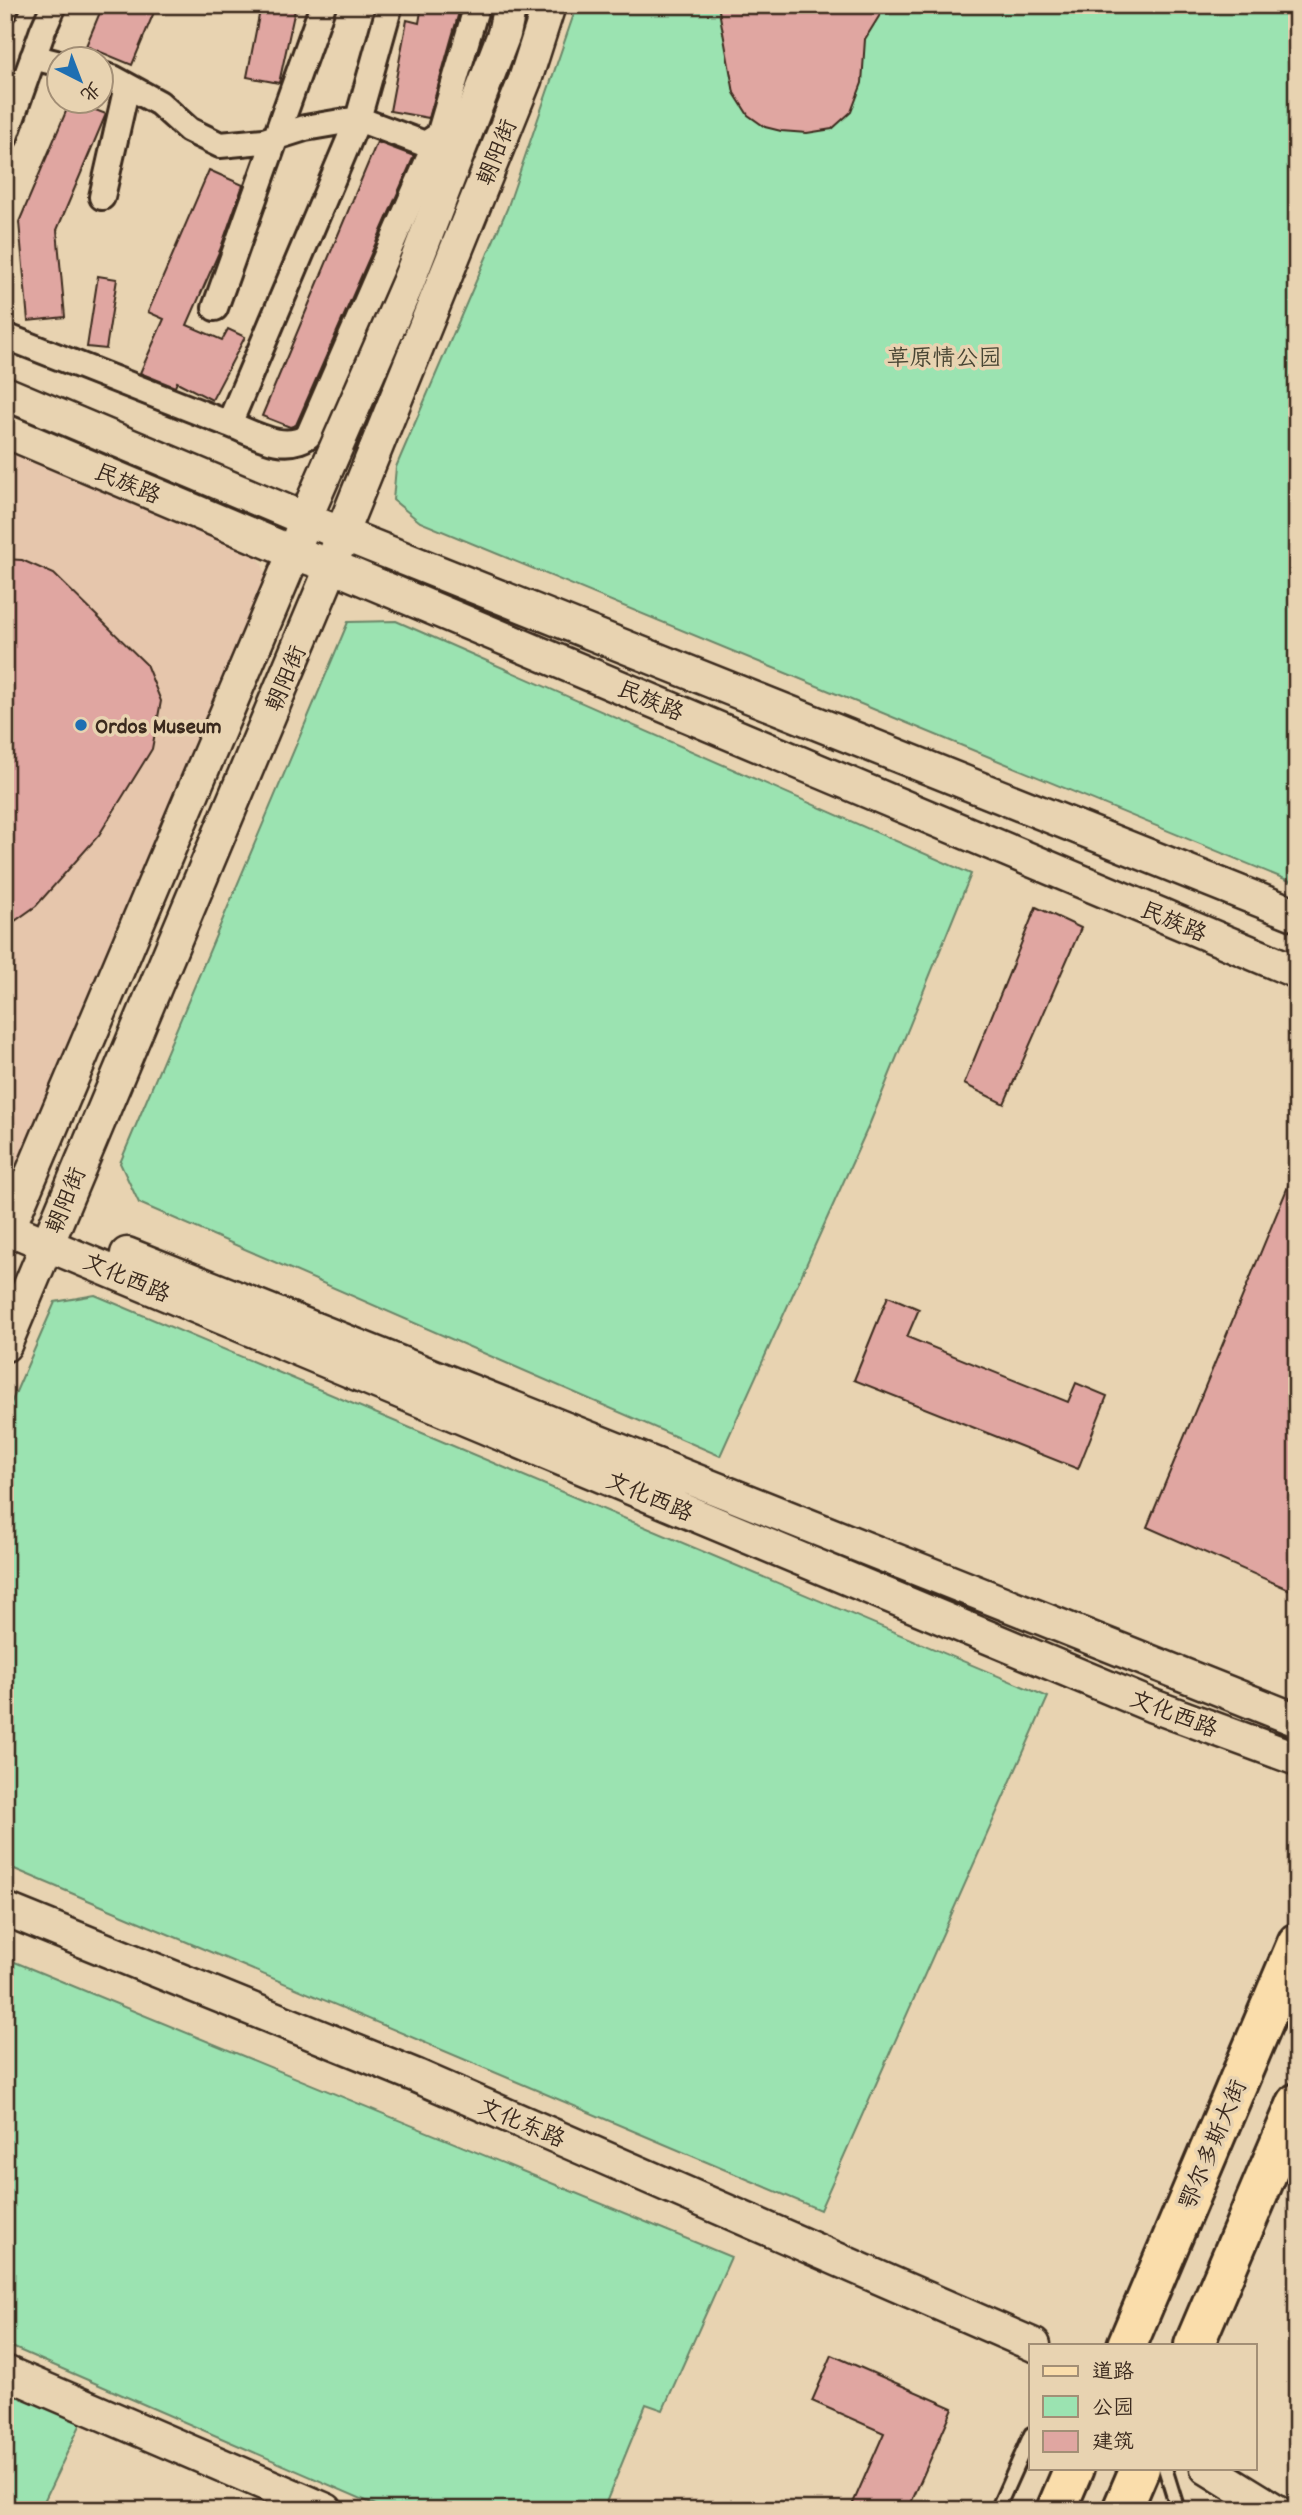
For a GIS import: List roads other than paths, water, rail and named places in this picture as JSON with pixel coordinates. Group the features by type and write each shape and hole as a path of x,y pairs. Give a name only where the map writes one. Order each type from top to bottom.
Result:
{"main road":[{"name":"鄂尔多斯大街","path":"1127,2344 1297,1942"},
{"path":"1194,2344 1297,2103"},
{"path":"1056,2510 1073,2470"},
{"path":"1122,2510 1139,2470"}],"street":[{"path":"5,10 7,5"},
{"path":"5,137 54,5"},
{"path":"215,307 323,5"},
{"path":"229,424 358,119 390,5"},
{"path":"5,336 284,444 300,442 308,436 439,135 477,5"},
{"name":"朝阳街","path":"8,1222 295,553 305,519 407,285 470,128 504,34 510,5"},
{"name":"朝阳街","path":"5,1345 332,566 342,532 520,93 549,5"},
{"path":"33,57 46,60"},
{"path":"116,81 159,103 189,130 220,145 264,141 305,128 358,119 425,144 439,135"},
{"path":"102,197 127,86"},
{"name":"民族路","path":"5,393 305,519 1297,915"},
{"name":"民族路","path":"5,431 1297,972"},
{"name":"文化西路","path":"8,1222 51,1235 1297,1720"},
{"name":"文化西路","path":"51,1235 1153,1706 1297,1759"},
{"name":"文化东路","path":"5,1909 417,2077 1032,2344"},
{"name":"文化东路","path":"5,1928 412,2093 956,2328 1029,2365"},
{"path":"5,2372 326,2510"},
{"path":"1210,2470 1275,2510"},
{"path":"1248,2470 1297,2505"}],"lane":[{"path":"997,2510 1029,2438"},
{"path":"1166,2470 1178,2510"}],"place":[{"name":"Ordos Museum","path":"81,725"}],"park label":[{"name":"草原情公园","path":"944,357"}]}
